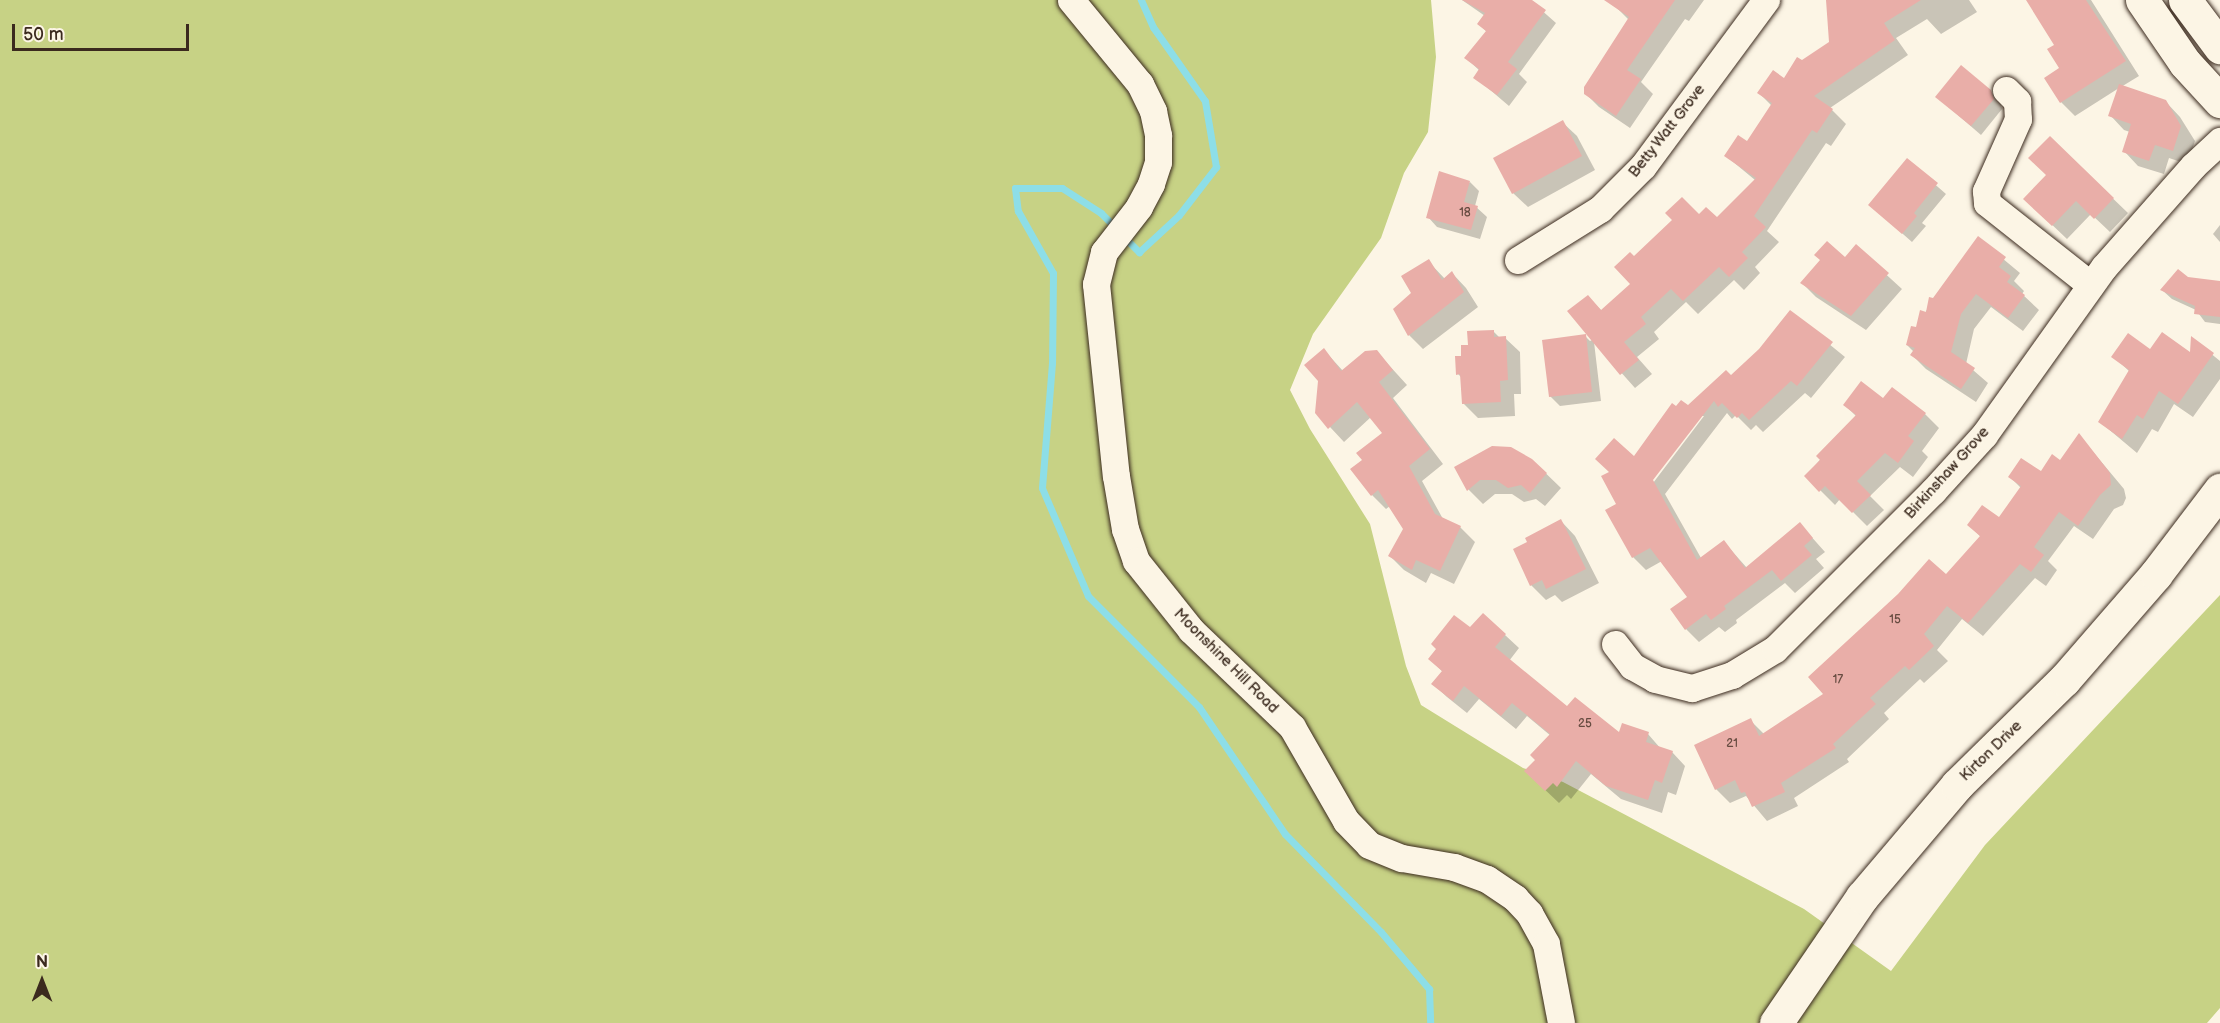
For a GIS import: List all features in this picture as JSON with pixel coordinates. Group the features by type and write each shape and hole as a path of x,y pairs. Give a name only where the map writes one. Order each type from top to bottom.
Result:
{"street":[{"name":"Moonshine Hill Road","path":"1071,0 1136,77 1148,98 1156,122 1159,149 1155,173 1146,196 1108,246 1097,274 1096,297 1116,476 1125,529 1136,561 1191,630 1292,728 1303,742 1346,821 1369,845 1402,858 1454,867 1486,879 1515,898 1529,913 1546,944 1561,1023"},
{"name":"Betty Watt Grove","path":"1518,260 1600,208 1643,166 1766,0"},
{"path":"2142,0 2186,63 2220,101"},
{"path":"2185,0 2220,47"},
{"path":"2006,90 2017,101 2018,119 1986,191 1987,203 2091,285"},
{"name":"Birkinshaw Grove","path":"1616,644 1632,666 1654,679 1692,688 1732,675 1775,649 1933,492 1984,435 2091,285 2148,216 2220,141"},
{"name":"Kirton Drive","path":"1776,1023 1862,897 1957,785 2064,680 2156,574 2220,490"}],"green space":[{"path":"0,0 1431,0 1436,57 1428,132 1404,173 1381,238 1313,334 1290,390 1310,429 1370,524 1406,666 1421,705 1523,768 1563,782 1804,909 1891,971 1985,845 2220,595 2220,1008 2207,1023 0,1023"}],"building":[{"path":"1462,0 1532,0 1546,10 1508,62 1517,69 1497,95 1473,78 1479,69 1464,58 1486,31 1477,24 1485,13"},
{"path":"1604,0 1675,0 1627,70 1641,79 1616,116 1584,94 1584,87 1629,17"},
{"path":"1826,0 1921,0 1884,23 1895,40 1814,96 1833,109 1817,133 1812,130 1754,216 1766,227 1742,252 1748,258 1729,277 1719,267 1683,301 1671,289 1641,317 1646,324 1624,342 1639,360 1620,375 1567,311 1588,295 1601,310 1630,284 1614,267 1630,252 1634,256 1672,220 1665,213 1682,197 1699,214 1706,207 1717,217 1756,178 1724,156 1738,135 1747,141 1772,103 1757,93 1773,70 1784,78 1797,57 1802,60 1829,42"},
{"path":"2026,0 2086,0 2126,61 2060,103 2044,78 2059,68 2047,49 2054,45"},
{"path":"1961,65 1991,90 1994,99 1971,126 1935,97"},
{"path":"2119,84 2166,100 2181,126 2173,151 2155,145 2149,161 2122,152 2131,124 2108,116"},
{"path":"1563,120 1582,156 1512,194 1493,158"},
{"path":"2050,136 2114,198 2094,219 2076,201 2052,226 2023,199 2046,175 2028,158"},
{"path":"1907,158 1938,183 1914,213 1917,216 1902,234 1868,205"},
{"path":"1439,171 1470,181 1464,202 1478,206 1471,230 1426,218"},
{"path":"1978,236 2006,257 1999,267 2011,276 2007,282 2025,295 2008,318 1976,294 1961,314 1951,352 1975,368 1961,389 1910,355 1915,348 1906,345 1911,326 1916,327 1920,310 1926,312 1929,297 1933,298"},
{"path":"1827,241 1845,257 1856,244 1889,273 1851,316 1800,283 1820,260 1814,255"},
{"path":"1429,259 1442,280 1452,271 1464,292 1408,336 1393,309 1411,293 1401,276"},
{"path":"2178,269 2188,277 2220,281 2220,317 2194,314 2195,306 2160,290"},
{"path":"1790,310 1833,342 1797,386 1791,381 1749,420 1742,413 1737,418 1722,403 1718,407 1714,401 1653,480 1697,560 1724,540 1745,568 1800,522 1813,538 1804,546 1812,555 1781,581 1772,570 1724,606 1726,609 1711,620 1706,614 1685,630 1670,609 1687,597 1650,548 1632,558 1605,510 1616,504 1601,476 1609,472 1595,459 1614,438 1634,456 1672,403 1676,406 1681,400 1688,405 1726,370 1731,375 1759,349"},
{"path":"1494,330 1494,337 1506,336 1508,380 1500,381 1501,402 1462,404 1460,374 1456,375 1455,356 1461,356 1461,345 1468,345 1467,331"},
{"path":"2162,332 2190,352 2191,336 2214,353 2178,404 2159,391 2143,419 2137,415 2122,439 2098,422 2129,370 2111,357 2128,333 2150,349"},
{"path":"1586,334 1592,392 1549,397 1542,340"},
{"path":"1324,348 1341,371 1365,351 1377,350 1393,370 1379,382 1430,449 1409,466 1435,514 1461,526 1440,571 1416,560 1412,570 1388,556 1403,529 1378,490 1371,496 1350,469 1362,460 1356,453 1382,433 1357,402 1328,429 1315,413 1318,381 1304,365"},
{"path":"1861,381 1883,398 1892,387 1926,413 1908,436 1914,441 1898,463 1885,453 1857,481 1871,495 1852,513 1825,486 1819,492 1804,476 1820,460 1816,456 1856,415 1843,405"},
{"path":"2079,433 2110,473 2111,485 2100,495 2078,526 2059,512 2034,547 2044,555 2031,572 2020,564 1968,623 1947,606 1924,634 1934,646 1909,670 1905,666 1870,698 1876,704 1833,744 1836,748 1781,783 1785,792 1752,807 1745,792 1741,793 1735,780 1715,790 1694,745 1751,718 1759,736 1823,694 1808,677 1898,594 1929,559 1946,574 1980,536 1967,525 1982,505 1999,517 2021,486 2008,477 2021,458 2041,471 2052,454 2060,460"},
{"path":"1492,446 1511,447 1532,459 1547,473 1530,493 1521,485 1508,488 1496,480 1480,480 1467,491 1454,467"},
{"path":"1561,519 1586,569 1546,589 1542,580 1530,586 1513,549 1527,542 1525,538"},
{"path":"1483,613 1506,634 1495,647 1567,706 1575,697 1619,732 1622,723 1649,732 1646,742 1673,751 1662,783 1655,780 1648,800 1606,786 1576,761 1557,787 1553,783 1545,791 1524,771 1535,760 1530,755 1550,734 1512,703 1501,716 1464,686 1453,701 1431,684 1442,671 1428,659 1436,649 1431,644 1454,615 1470,627"}],"waterway":[{"path":"1123,236 1139,252 1179,215 1216,167 1205,101 1153,27 1141,0"},
{"path":"1116,228 1101,213 1062,188 1015,188 1018,211 1053,273 1052,363 1042,488 1088,596 1199,707 1285,834 1381,932 1429,989 1430,1023"}]}
